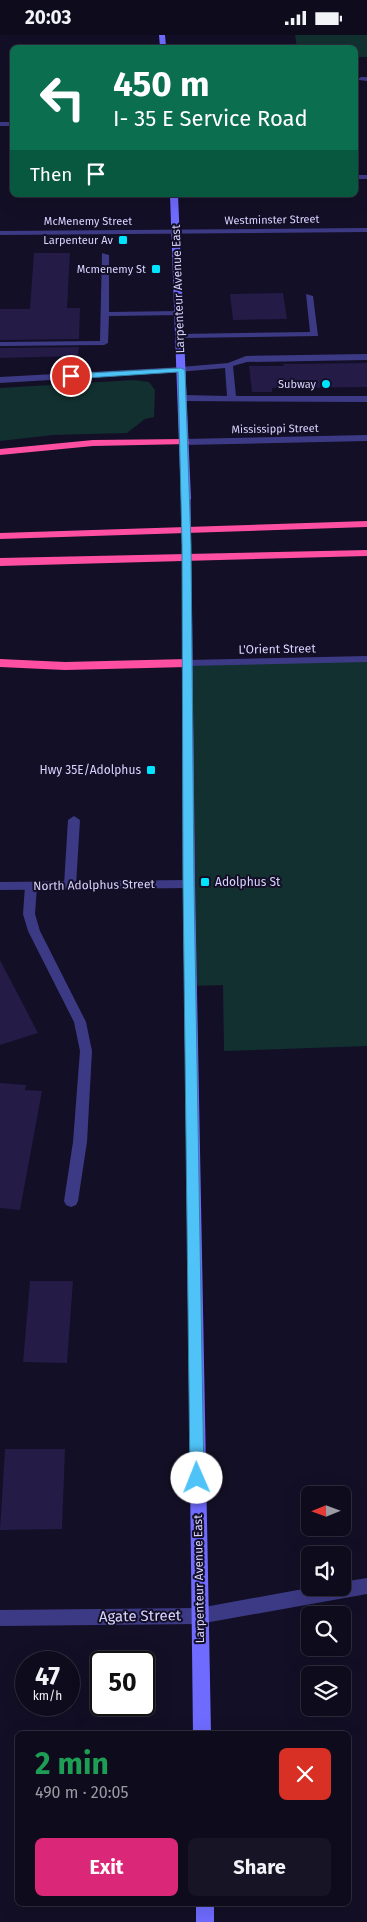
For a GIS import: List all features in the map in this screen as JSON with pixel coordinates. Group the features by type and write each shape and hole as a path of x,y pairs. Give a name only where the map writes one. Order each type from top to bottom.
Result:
{"highway":[{"path":"0,452 93,443 184,442"},
{"path":"0,536 367,524"},
{"path":"0,562 367,553"},
{"path":"0,663 65,666 187,663"}],"main road":[{"name":"Larpenteur Avenue East","path":"174,197 185,490 202,1731"},
{"path":"205,1906 205,1922"}],"street":[{"name":"Westminster Street","path":"176,232 367,230"},
{"name":"McMenemy Street","path":"0,233 176,232"},
{"path":"0,345 104,343 106,255"},
{"path":"180,336 315,334 309,296"},
{"path":"105,315 179,313"},
{"path":"0,380 181,370 229,365 246,359 367,357"},
{"path":"229,365 232,398"},
{"path":"183,398 367,399"},
{"name":"Mississippi Street","path":"184,442 367,438"},
{"name":"L'Orient Street","path":"187,663 367,659"},
{"path":"70,885 74,820"},
{"name":"North Adolphus Street","path":"0,886 189,884"},
{"path":"31,886 29,915 34,931 80,1022 86,1051 80,1142 71,1201"},
{"name":"Agate Street","path":"0,1618 199,1616 367,1586"}],"green space":[{"path":"295,35 367,35 367,57 358,57 358,45 297,45"},
{"path":"134,380 149,382 155,390 154,417 145,419 127,433 53,435 0,441 0,388"},
{"path":"367,659 367,1046 224,1051 223,985 190,986 187,663"}],"building":[{"path":"34,253 70,253 67,308 80,308 79,339 0,340 0,309 30,309"},
{"path":"283,293 287,319 233,320 230,294"},
{"path":"79,347 78,356 0,358 0,348"},
{"path":"367,363 367,387 272,388 272,392 252,392 249,366"},
{"path":"0,960 38,1033 0,1045"},
{"path":"0,1083 26,1085 25,1090 42,1091 20,1210 0,1208"},
{"path":"30,1281 73,1281 67,1363 23,1362"},
{"path":"5,1449 65,1449 62,1529 0,1530"}],"place":[{"name":"Larpenteur Av","path":"123,240"},
{"name":"Mcmenemy St","path":"156,269"},
{"name":"Subway","path":"326,384"},
{"name":"Hwy 35E/Adolphus","path":"151,770"},
{"name":"Adolphus St","path":"205,882"}],"route":[{"path":"71,376 181,370 186,545 197,1478"}]}
